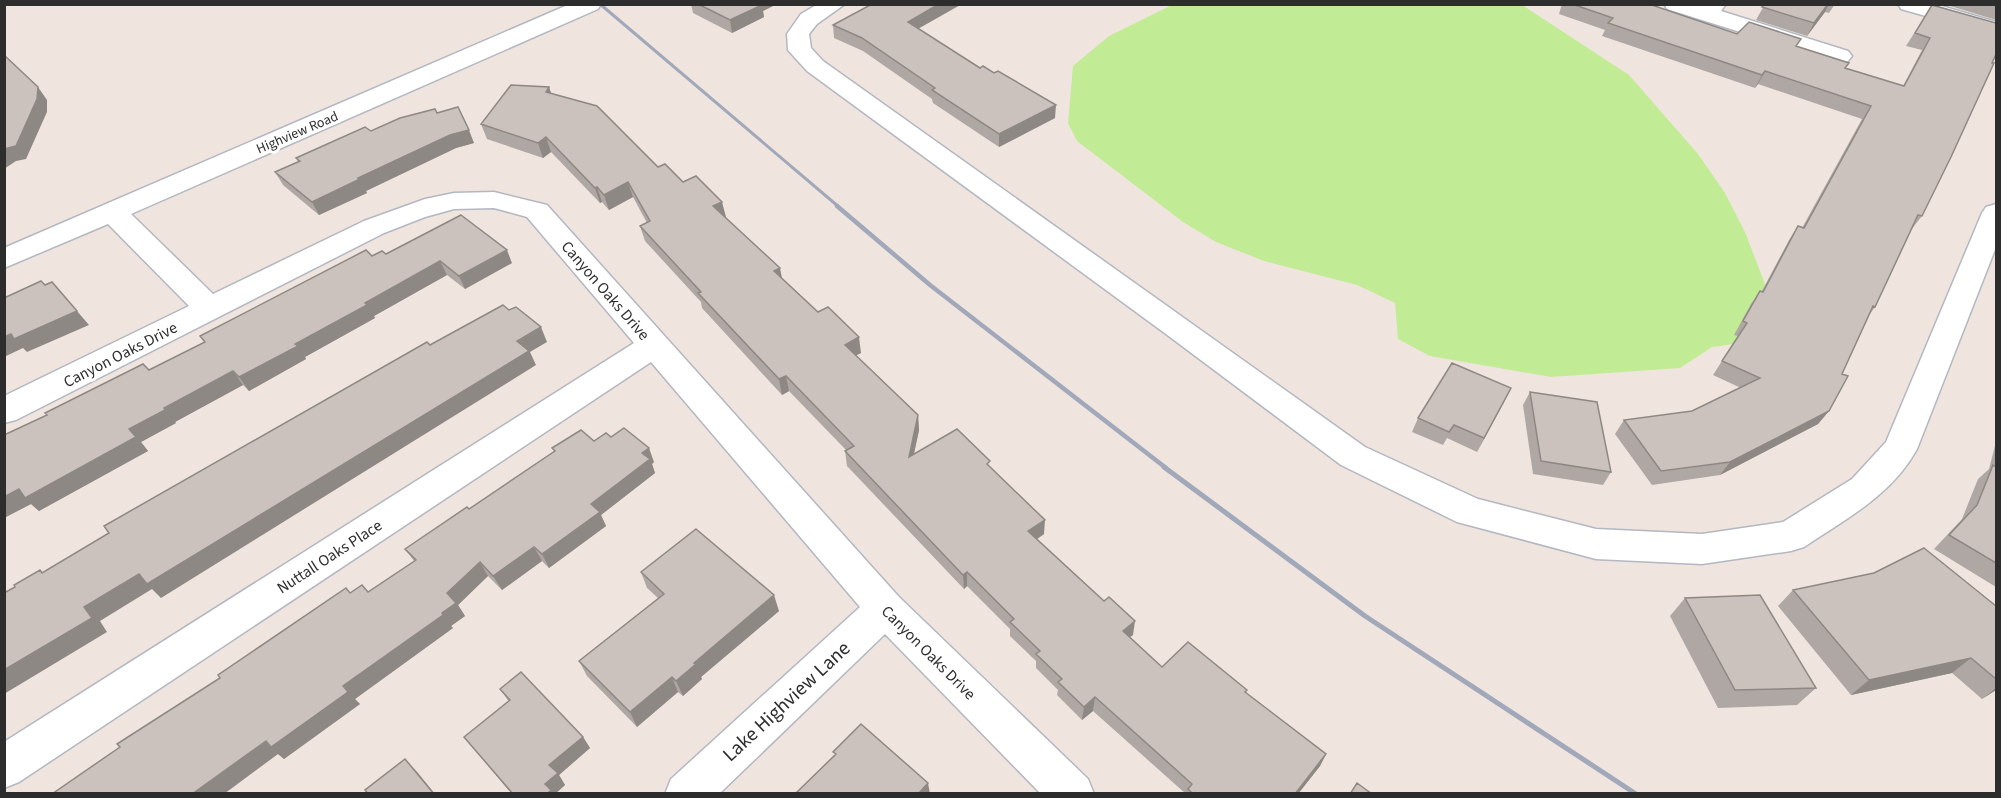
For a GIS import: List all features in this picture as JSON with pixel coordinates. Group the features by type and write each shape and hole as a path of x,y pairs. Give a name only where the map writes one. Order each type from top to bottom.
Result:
{"street":[{"name":"Highview Road","path":"4,259 590,4"},
{"path":"834,4 809,19 798,34 800,50 815,66 1177,326 1353,456 1470,512 1596,544 1702,549 1791,536 1865,489 1900,449 1996,213"},
{"path":"1675,4 1711,9 1840,56"},
{"path":"1909,4 1996,29"},
{"name":"Canyon Oaks Drive","path":"4,411 374,227 410,212 466,199 492,198 513,202 537,211 885,609 1072,794"},
{"path":"112,212 210,309"},
{"name":"Nuttall Oaks Place","path":"4,767 654,345"},
{"name":"Lake Highview Lane","path":"687,794 885,609"}],"green space":[{"path":"1172,5 1522,5 1629,75 1698,154 1725,193 1745,232 1770,297 1741,343 1712,347 1680,368 1551,377 1430,356 1398,339 1395,303 1357,285 1264,261 1216,242 1183,222 1077,141 1068,123 1073,66 1109,36"}],"building":[{"path":"698,4 762,4 762,5 730,20"},
{"path":"872,4 939,4 908,22 980,68 983,66 994,73 998,71 1056,105 999,134 932,90 935,88 862,38 833,25"},
{"path":"1572,4 1649,4 1737,34 1749,22 1801,39 1796,46 1849,63 1845,68 1904,86 1930,38 1915,33 1932,5 1996,23 1996,54 1992,63 1994,63 1922,216 1918,215 1875,307 1873,306 1842,374 1848,376 1829,411 1730,462 1661,471 1624,420 1692,411 1760,378 1722,361 1747,323 1743,321 1760,291 1763,292 1798,226 1804,228 1871,106 1765,71 1762,75 1608,23 1613,18"},
{"path":"1765,4 1828,4 1814,23 1762,7"},
{"path":"4,55 38,87 37,99 16,146 4,149"},
{"path":"511,85 549,87 546,92 597,106 658,167 665,164 683,182 696,176 722,202 713,206 780,268 774,271 818,312 828,307 859,337 845,345 918,415 909,457 957,429 990,461 987,464 1045,520 1028,531 1104,601 1109,597 1135,621 1123,631 1162,667 1188,642 1247,690 1245,692 1326,754 1295,794 1193,794 1188,789 1192,784 1095,697 1084,707 1058,682 1062,679 1036,654 1040,651 1010,622 1014,619 967,572 963,575 845,451 854,446 786,376 779,379 698,293 701,292 640,226 650,221 628,182 604,195 546,137 538,143 481,124"},
{"path":"458,107 469,130 450,135 312,202 275,172 300,161 296,158 365,127 371,131 400,118 435,109 437,113"},
{"path":"461,215 507,250 459,276 440,261 365,303 367,305 295,344 298,346 239,377 233,371 164,408 165,410 129,429 136,437 25,498 19,489 4,497 4,435 143,364 149,370 205,342 200,336 366,250 372,256 382,251 386,254"},
{"path":"41,281 45,285 52,282 77,311 14,339 11,334 4,337 4,298"},
{"path":"503,305 509,310 516,307 541,327 517,341 529,351 147,584 139,574 84,607 92,618 4,670 4,593 15,587 14,585 40,570 42,573 109,533 104,526 427,342 430,345"},
{"path":"1452,363 1511,388 1484,438 1454,425 1449,432 1418,418"},
{"path":"1530,392 1597,402 1611,472 1541,461"},
{"path":"624,428 649,448 642,453 650,459 591,504 600,512 542,554 534,547 493,576 480,562 447,593 456,603 442,613 443,615 343,686 348,692 271,747 266,741 192,794 52,794 120,747 117,744 220,678 218,675 346,588 350,593 362,585 368,592 416,560 405,549 555,451 552,448 581,430 594,441 606,433 611,437"},
{"path":"1993,465 1996,467 1996,563 1949,535 1977,505"},
{"path":"696,529 774,595 676,681 672,677 630,712 579,661 664,594 641,572"},
{"path":"1924,548 1996,606 1996,679 1971,658 1869,680 1793,590 1874,573"},
{"path":"1760,595 1816,688 1735,690 1685,598"},
{"path":"521,672 583,737 549,765 558,773 545,784 551,790 547,794 513,794 464,737 510,700 500,689"},
{"path":"861,724 928,783 918,794 795,794 836,754 833,752"},
{"path":"405,759 434,794 368,794 365,790"},
{"path":"1357,783 1372,794 1350,794"}],"railway":[{"path":"600,4 839,207"},
{"path":"837,206 930,285 1166,468"},
{"path":"1164,467 1365,616 1636,794"}]}
